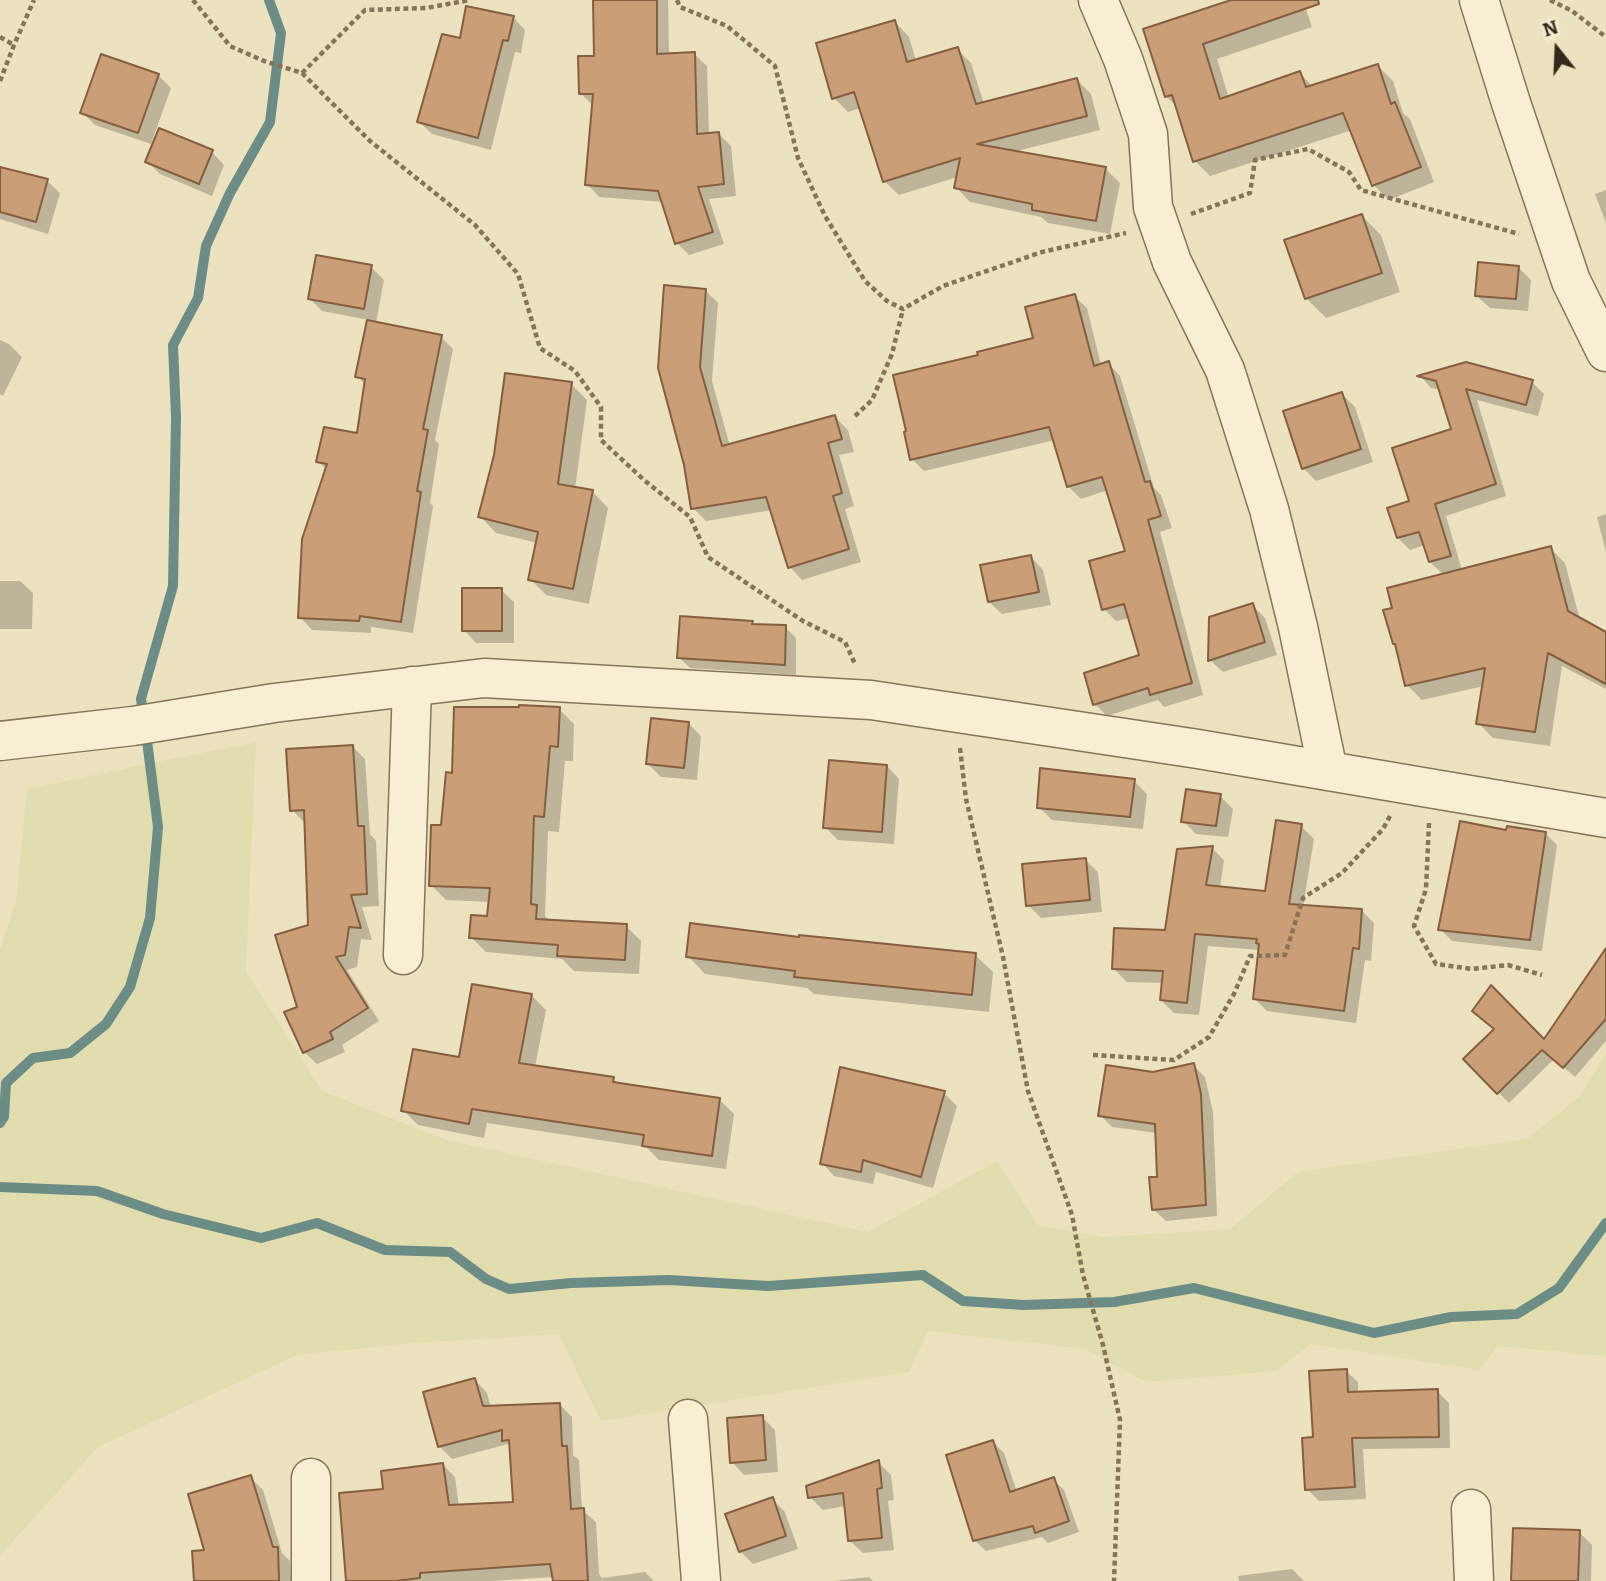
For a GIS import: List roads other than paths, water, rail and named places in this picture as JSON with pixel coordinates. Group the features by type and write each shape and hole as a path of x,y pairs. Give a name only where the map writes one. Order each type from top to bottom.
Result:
{"street":[{"path":"1098,0 1123,59 1148,134 1153,207 1159,225 1172,262 1225,370 1269,509 1298,627 1328,771"},
{"path":"1479,0 1571,281 1606,352"},
{"path":"0,741 144,724 274,703 484,678 871,700 1198,749 1606,818"},
{"path":"403,955 412,686"},
{"path":"688,1419 701,1581"},
{"path":"311,1479 311,1581"},
{"path":"1471,1509 1474,1581"}],"waterway":[{"path":"144,718 141,699 173,586 176,417 173,345 198,298 206,246 230,193 270,122 281,33 269,0"},
{"path":"0,1123 4,1117 6,1083 33,1058 70,1053 106,1024 130,987 150,918 158,827 146,733"},
{"path":"0,1187 97,1191 163,1214 261,1238 317,1223 385,1250 450,1252 486,1279 509,1289 571,1283 669,1280 768,1286 923,1275 963,1301 1024,1305 1114,1302 1194,1288 1374,1333 1451,1317 1517,1314 1559,1288 1606,1223"}]}
